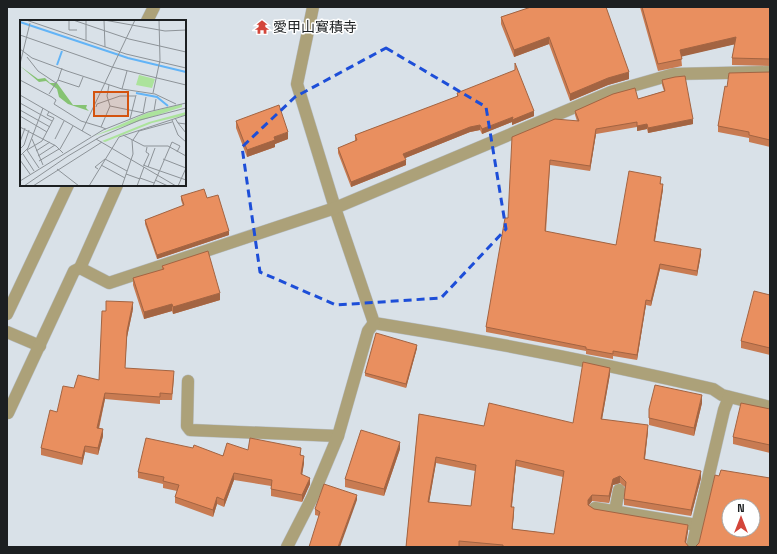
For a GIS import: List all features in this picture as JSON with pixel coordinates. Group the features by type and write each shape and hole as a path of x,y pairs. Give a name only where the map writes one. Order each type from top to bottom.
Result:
{"street":[{"path":"148,20 154,7"},
{"path":"314,7 297,84 335,208 374,323"},
{"path":"80,268 109,283 335,208 611,92 674,74 770,72"},
{"path":"8,413 74,271 80,268 118,186"},
{"path":"7,314 66,189"},
{"path":"374,323 477,340 584,361 713,390 729,397 770,407"},
{"path":"287,547 312,498 338,436 368,331 374,323"},
{"path":"7,332 40,346"},
{"path":"188,381 187,426 190,430 338,436"},
{"path":"692,547 724,410 729,397"},
{"path":"615,511 619,490"},
{"path":"595,508 697,525"}],"highlighted area":[{"path":"386,48 486,107 506,229 441,298 336,305 260,272 242,147 295,97"}],"building":[{"path":"531,7 606,7 629,72 608,78 570,94 549,37 514,50 501,17"},
{"path":"642,7 770,7 770,59 732,58 736,37 680,50 682,59 658,64"},
{"path":"515,63 534,111 512,120 513,117 482,129 480,125 470,127 403,154 406,160 351,182 338,148 357,140 355,135 458,96 457,93 515,70"},
{"path":"770,72 770,140 749,135 749,132 718,126 725,86 727,87 729,73"},
{"path":"685,76 693,119 648,128 647,124 637,126 637,122 596,129 590,166 550,160 545,231 616,245 629,171 661,177 660,184 663,184 654,241 701,249 697,271 660,264 651,301 646,300 637,355 613,351 613,354 586,349 586,347 486,327 505,218 508,218 512,137 555,119 579,121 575,111 613,94 635,88 638,99 665,91 662,80"},
{"path":"279,105 288,132 274,137 275,140 247,150 236,121"},
{"path":"204,189 207,198 218,195 229,231 157,255 145,220 184,205 181,196"},
{"path":"208,251 220,293 173,307 172,304 144,312 133,278 164,269 162,266"},
{"path":"754,291 770,295 770,348 741,341"},
{"path":"106,301 133,302 127,331 125,368 174,371 172,394 160,393 160,397 105,393 97,428 103,429 98,448 85,446 82,458 41,448 50,410 57,412 63,386 74,388 78,375 99,380 102,311 106,311"},
{"path":"376,333 417,345 406,384 365,373"},
{"path":"583,362 610,368 601,419 648,425 644,459 701,471 691,510 624,499 626,482 620,476 613,479 609,496 592,495 588,500 588,505 594,509 688,525 685,542 689,547 503,547 503,545 459,541 459,547 406,547 419,414 484,426 489,403 573,423","holes":["436,457 476,465 471,506 428,502","516,460 564,471 554,534 512,529 514,507 511,507"]},
{"path":"655,385 702,395 694,428 649,418 649,409"},
{"path":"741,403 770,409 770,445 733,437"},
{"path":"361,430 400,442 384,489 345,479"},
{"path":"146,438 193,448 194,445 223,456 227,443 248,450 250,438 301,448 300,455 304,456 301,474 310,478 302,495 271,489 272,480 234,473 224,500 217,497 213,510 175,497 179,485 163,481 164,477 138,472"},
{"path":"721,470 770,478 770,547 695,547 699,543 715,475 719,476"},
{"path":"324,484 357,495 338,547 309,547 320,512 315,509"}],"place":[{"name":"愛甲山寳積寺","path":"262,27"}]}
